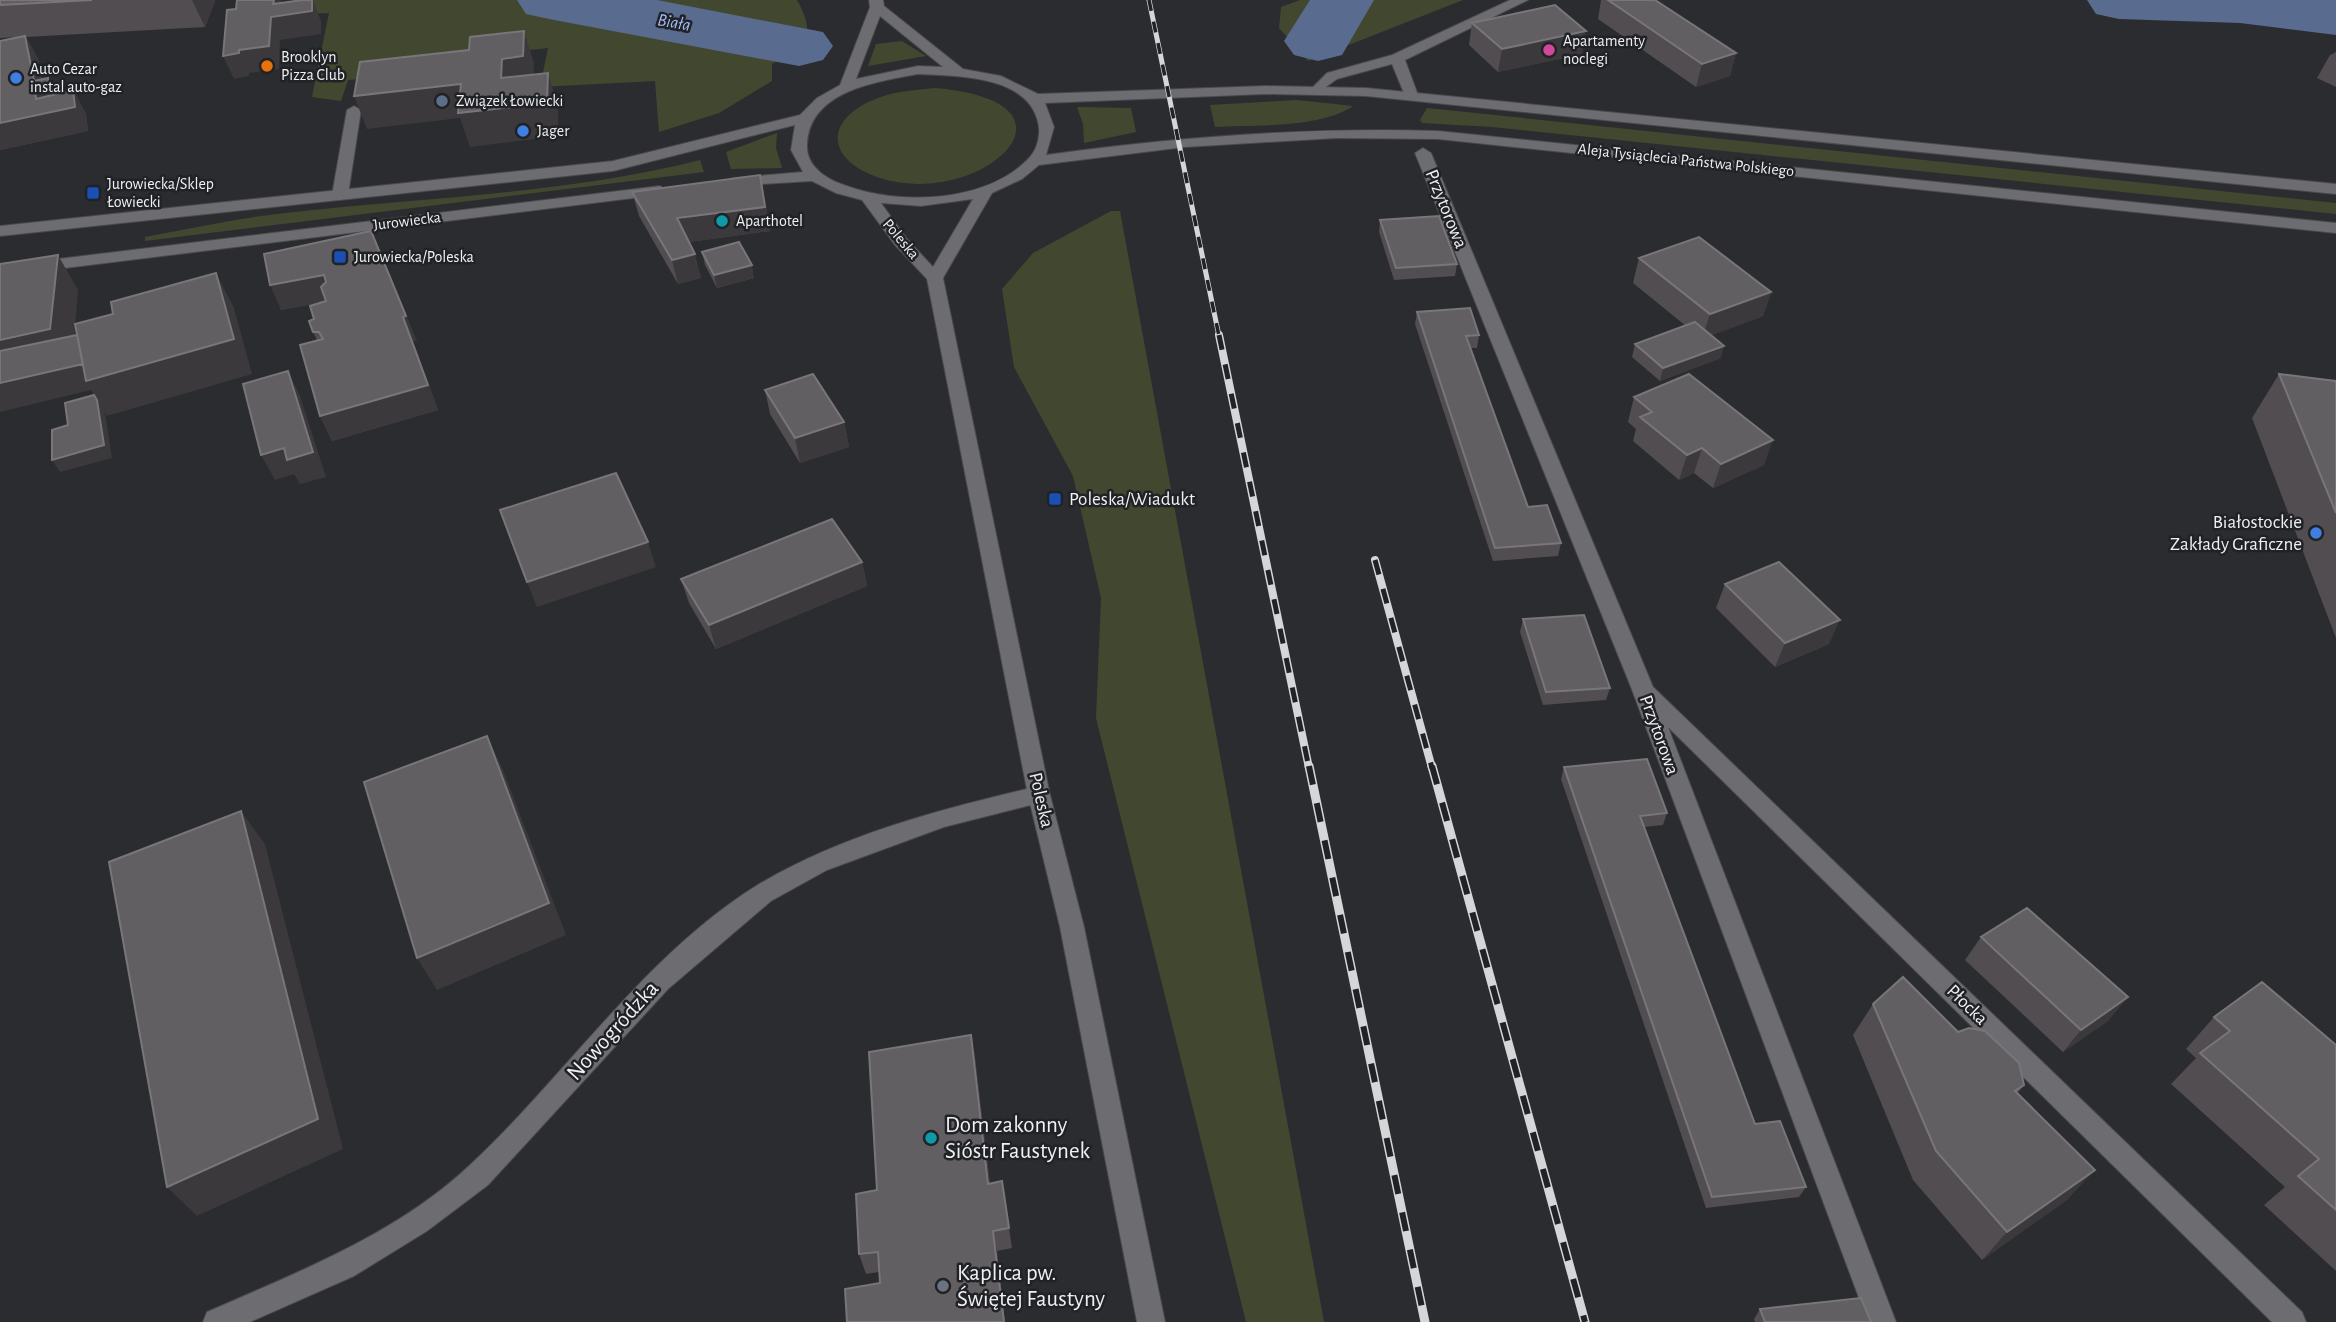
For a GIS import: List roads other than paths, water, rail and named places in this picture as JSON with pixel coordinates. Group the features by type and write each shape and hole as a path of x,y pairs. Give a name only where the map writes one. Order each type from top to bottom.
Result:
{"main road":[{"path":"1319,89 1332,76 1396,58 1521,0"},
{"path":"846,88 876,4 957,71"},
{"path":"1396,58 1410,95"},
{"path":"918,70 957,71 1005,83 1034,99 1047,118 1047,140 1034,161 1014,177 987,189 929,202 869,198 838,189 815,176 800,158 797,137 806,117 822,101 846,88 880,76 918,70"},
{"name":"Aleja Tysiąclecia Państwa Polskiego","path":"1034,99 1319,89 1410,95 2336,189"},
{"path":"340,195 354,110"},
{"name":"Jurowiecka","path":"0,231 613,166 662,156 806,117"},
{"name":"Aleja Tysiąclecia Państwa Polskiego","path":"1034,161 1172,143 1306,135 1438,135 2336,228"},
{"name":"Przytorowa","path":"1423,153 1642,687 1882,1322"},
{"path":"719,184 815,176"},
{"name":"Jurowiecka","path":"0,271 679,189"},
{"name":"Poleska","path":"935,278 987,189"},
{"name":"Poleska","path":"869,198 901,242 935,278 1040,795 1072,927 1150,1322"},
{"name":"Płocka","path":"1642,687 2292,1322"},
{"name":"Nowogródzka","path":"217,1322 344,1266 417,1222 478,1176 659,981 720,927 763,894 819,863 942,818 1040,795"}],"waterway":[{"name":"Biała","path":"549,0 799,46"},
{"name":"Biała","path":"1318,41 1342,0"},
{"name":"Biała","path":"2119,0 2240,3 2336,15"}],"railway":[{"path":"1149,0 1219,336"},
{"path":"1219,335 1309,768"},
{"path":"1375,560 1432,768"},
{"path":"1309,766 1425,1322"},
{"path":"1432,766 1585,1322"}],"place":[{"name":"Apartamenty noclegi","path":"1549,50"},
{"name":"Brooklyn Pizza Club","path":"267,66"},
{"name":"Auto Cezar instal auto-gaz","path":"16,78"},
{"name":"Związek Łowiecki","path":"442,101"},
{"name":"Jager","path":"523,131"},
{"name":"Jurowiecka/Sklep Łowiecki","path":"93,193"},
{"name":"Aparthotel","path":"722,221"},
{"name":"Jurowiecka/Poleska","path":"340,257"},
{"name":"Poleska/Wiadukt","path":"1055,499"},
{"name":"Białostockie Zakłady Graficzne","path":"2316,533"},
{"name":"Dom zakonny Sióstr Faustynek","path":"931,1138"},
{"name":"Kaplica pw. Świętej Faustyny","path":"943,1286"}]}
